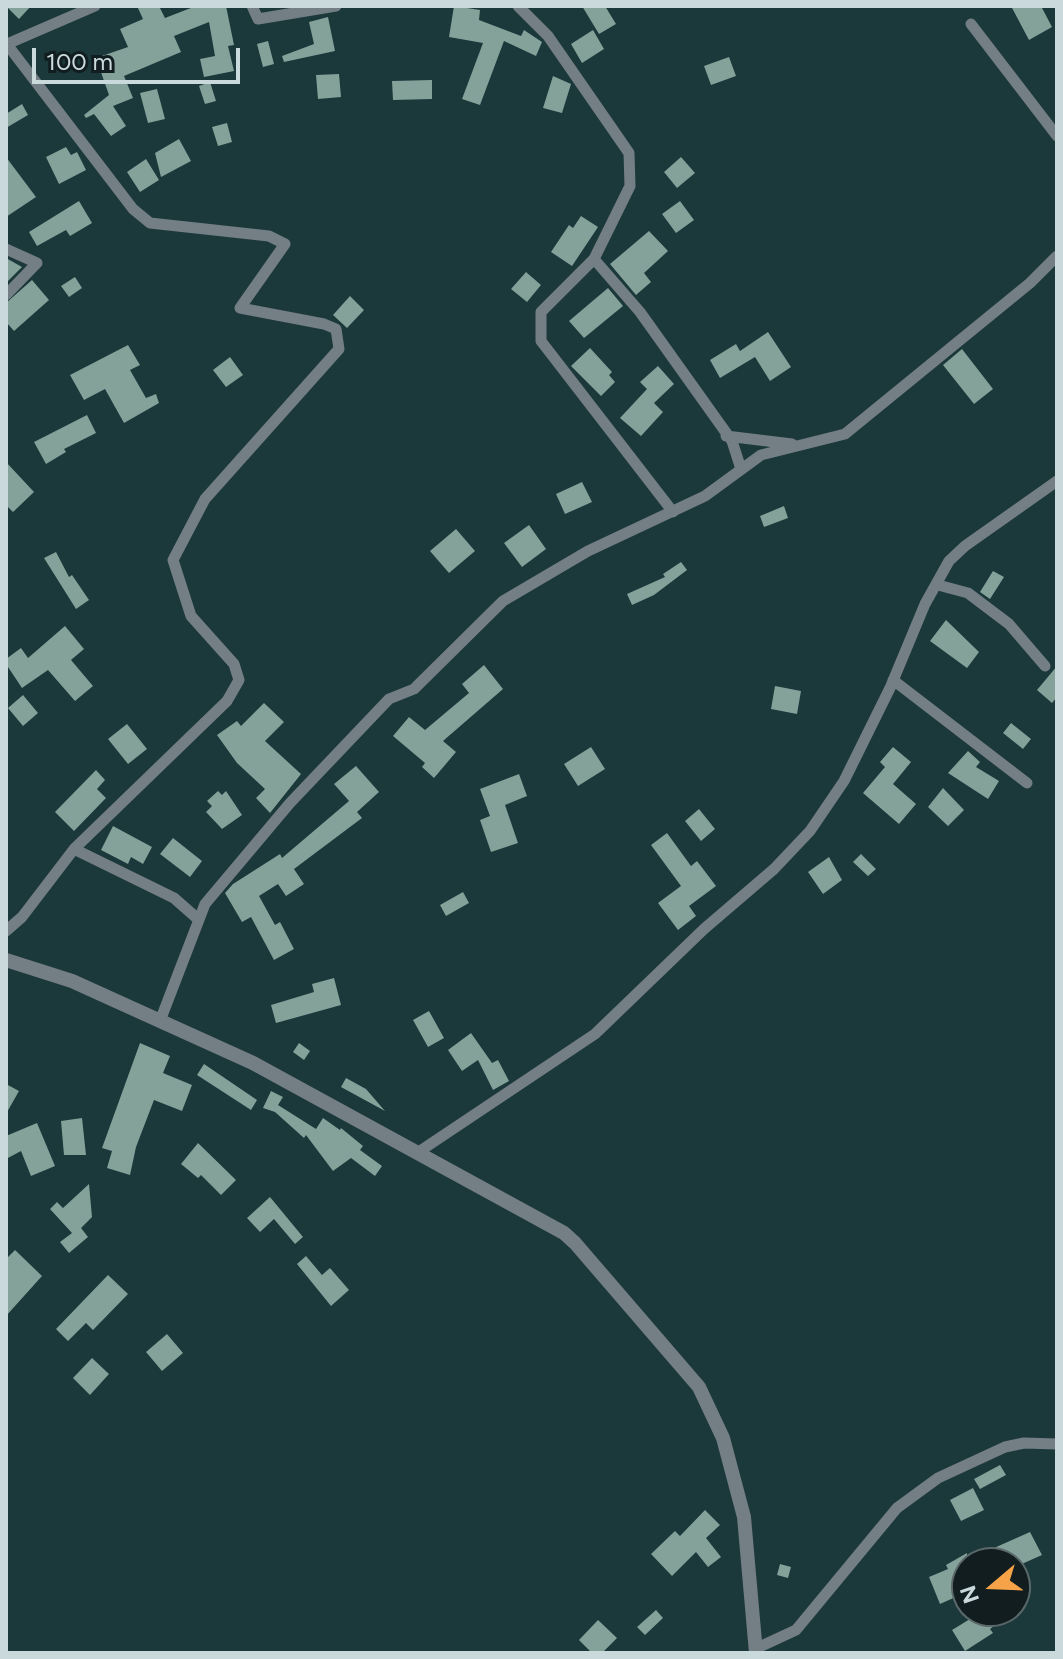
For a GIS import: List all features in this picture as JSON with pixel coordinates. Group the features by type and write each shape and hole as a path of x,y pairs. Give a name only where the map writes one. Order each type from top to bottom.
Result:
{"street":[{"path":"6,931 22,917 74,849 227,701 239,680 234,664 191,616 173,560 205,499 339,349 336,329 324,324 240,308 285,244 269,236 150,223 133,209 6,43 95,6"},
{"path":"252,6 258,19 336,6"},
{"path":"518,6 548,36 629,153 630,186 594,259 541,312 541,341 673,512"},
{"path":"971,24 1057,136"},
{"path":"6,249 37,263 6,295"},
{"path":"160,1021 205,904 312,780 389,699 414,689 503,601 588,551 705,496 761,455 845,434 1030,283 1057,256"},
{"path":"594,259 640,312 725,436 732,441 741,469"},
{"path":"725,436 800,445"},
{"path":"417,1153 595,1034 704,929 774,869 810,831 844,781 893,680 925,604 949,561 965,546 1057,481"},
{"path":"938,585 968,593 1009,624 1045,666"},
{"path":"893,680 1027,783"},
{"path":"74,849 174,898 199,920"},
{"path":"6,960 72,981 253,1063 564,1233 668,1346 699,1387 736,1477 751,1569 756,1651 796,1630 897,1508 938,1478 1005,1447 1024,1443 1057,1444"}],"building":[{"path":"6,6 31,6 19,19"},
{"path":"137,6 159,6 165,18 196,6 226,6 234,45 228,46 234,71 204,77 200,59 215,56 209,22 174,36 181,52 124,76 133,98 113,106 126,126 111,136 94,114 86,118 84,115 109,95 96,58 128,47 120,29 143,19"},
{"path":"454,6 480,10 479,20 521,36 524,30 542,42 536,56 504,41 480,105 462,99 483,43 449,37"},
{"path":"582,6 605,6 616,24 599,34"},
{"path":"1011,6 1041,6 1052,27 1029,40"},
{"path":"328,17 335,51 284,62 282,56 314,44 309,22"},
{"path":"593,30 604,49 582,63 571,44"},
{"path":"268,41 274,64 263,67 257,44"},
{"path":"729,57 736,76 711,85 704,66"},
{"path":"339,74 341,97 318,99 316,75"},
{"path":"553,76 571,84 562,113 543,108"},
{"path":"432,80 432,99 393,100 392,81"},
{"path":"210,82 216,101 205,104 199,86"},
{"path":"157,89 165,119 148,123 140,93"},
{"path":"22,104 28,115 6,128 6,114"},
{"path":"227,123 232,142 218,146 212,127"},
{"path":"179,139 191,161 161,177 155,153"},
{"path":"66,147 71,155 77,152 86,170 59,184 46,157"},
{"path":"6,157 36,197 6,217"},
{"path":"681,157 695,173 677,188 664,172"},
{"path":"146,159 159,180 140,192 127,172"},
{"path":"79,201 92,223 70,236 66,230 37,246 29,232"},
{"path":"680,201 694,220 676,233 662,214"},
{"path":"581,216 598,227 572,266 551,252 569,225 573,228"},
{"path":"649,231 668,251 644,273 651,282 636,295 610,264"},
{"path":"6,258 22,267 6,283"},
{"path":"526,272 541,285 527,302 511,289"},
{"path":"75,277 82,288 69,297 61,286"},
{"path":"32,280 49,300 14,331 6,322 6,303"},
{"path":"608,288 623,306 584,338 569,321"},
{"path":"350,296 364,310 347,328 333,315"},
{"path":"768,332 791,367 770,381 755,357 720,378 710,360 736,344 740,351"},
{"path":"128,345 140,365 130,370 146,398 156,394 159,403 124,423 105,389 84,400 70,375"},
{"path":"590,348 612,372 609,375 615,382 601,396 571,366"},
{"path":"962,349 993,389 974,404 943,365"},
{"path":"230,357 243,375 226,387 213,370"},
{"path":"658,366 674,384 654,403 663,412 641,436 620,418 647,389 640,382"},
{"path":"87,415 96,433 64,449 66,452 46,464 34,442"},
{"path":"6,462 34,492 13,512 6,505"},
{"path":"582,482 592,502 565,514 556,494"},
{"path":"784,506 788,518 764,527 760,516"},
{"path":"529,525 546,549 522,567 504,543"},
{"path":"456,529 475,551 449,573 430,551"},
{"path":"56,552 69,577 72,575 89,600 76,609 44,558"},
{"path":"681,562 687,570 654,595 632,605 627,594 665,577 663,574"},
{"path":"993,571 1004,577 990,599 980,592"},
{"path":"946,620 979,652 967,668 930,641"},
{"path":"65,626 84,649 71,660 93,686 75,701 48,670 22,688 6,664 6,659 21,648 28,658"},
{"path":"484,665 503,689 443,741 456,752 434,778 422,767 425,763 393,736 409,717 425,730 469,693 462,684"},
{"path":"1057,666 1057,697 1052,703 1037,690"},
{"path":"775,686 801,691 797,714 771,709"},
{"path":"23,695 38,713 23,726 8,708"},
{"path":"264,703 284,722 265,741 301,774 270,813 256,798 265,789 237,763 217,735 237,721 241,726"},
{"path":"1011,723 1031,739 1023,749 1003,733"},
{"path":"127,724 147,749 128,764 108,739"},
{"path":"591,747 605,769 578,786 564,764"},
{"path":"893,747 911,762 893,784 916,804 899,824 863,793 885,767 880,762"},
{"path":"968,751 980,762 976,767 999,781 988,799 948,773"},
{"path":"356,766 379,792 357,812 362,818 294,869 304,884 286,896 278,884 259,896 275,925 280,922 294,949 274,960 251,917 242,922 225,893 233,884 280,854 282,858 349,801 334,784"},
{"path":"96,770 105,780 97,789 106,798 74,831 55,812"},
{"path":"519,774 527,796 505,805 518,843 491,852 480,820 490,816 480,789"},
{"path":"943,788 964,810 948,826 928,807"},
{"path":"218,791 222,795 226,791 242,815 222,829 206,812 212,806 207,801"},
{"path":"699,809 715,829 701,841 685,821"},
{"path":"113,826 152,847 143,864 131,857 128,864 101,850"},
{"path":"667,833 691,866 697,861 716,886 689,906 696,916 678,930 658,903 681,886 651,845"},
{"path":"173,838 202,861 190,877 160,854"},
{"path":"861,854 876,869 868,876 853,862"},
{"path":"829,857 842,880 823,894 808,872"},
{"path":"463,892 469,903 446,916 440,905"},
{"path":"334,978 341,1005 276,1023 271,1005 314,992 312,984"},
{"path":"429,1011 444,1038 428,1047 413,1020"},
{"path":"471,1033 492,1063 498,1060 509,1081 493,1090 478,1060 462,1071 448,1050"},
{"path":"140,1043 170,1056 163,1073 192,1085 182,1111 154,1100 136,1147 130,1175 107,1168 112,1151 102,1148"},
{"path":"299,1043 310,1051 304,1060 293,1052"},
{"path":"204,1064 257,1100 251,1110 197,1075"},
{"path":"346,1078 366,1089 385,1111 341,1087"},
{"path":"6,1084 19,1091 6,1114"},
{"path":"271,1091 283,1097 278,1105 316,1129 323,1118 341,1128 363,1146 360,1150 382,1166 375,1176 351,1158 333,1171 306,1135 304,1138 275,1112 263,1108"},
{"path":"82,1118 86,1155 64,1155 61,1121"},
{"path":"37,1123 55,1166 31,1176 21,1151 6,1159 6,1136"},
{"path":"198,1143 236,1180 221,1195 201,1175 198,1178 181,1164"},
{"path":"89,1184 92,1217 81,1228 88,1237 69,1253 60,1242 72,1233 50,1209 57,1202 63,1208"},
{"path":"270,1197 303,1237 295,1244 274,1219 260,1232 247,1218"},
{"path":"15,1250 42,1276 6,1316 6,1259"},
{"path":"306,1256 322,1275 330,1268 349,1290 331,1306 297,1264"},
{"path":"108,1275 128,1294 93,1330 86,1323 68,1341 56,1329"},
{"path":"167,1334 183,1353 162,1371 146,1352"},
{"path":"92,1358 109,1374 90,1395 73,1378"},
{"path":"1000,1465 1006,1475 980,1489 974,1479"},
{"path":"973,1488 984,1510 961,1521 950,1500"},
{"path":"705,1510 720,1525 706,1538 721,1557 708,1567 696,1552 672,1576 651,1554 675,1531 680,1536"},
{"path":"1030,1532 1042,1555 1031,1560 1031,1547 996,1547"},
{"path":"951,1562 951,1599 940,1604 929,1577 948,1569 946,1565"},
{"path":"780,1564 791,1567 788,1578 777,1575"},
{"path":"656,1610 663,1618 645,1635 637,1627"},
{"path":"598,1620 617,1638 602,1653 592,1653 579,1640"},
{"path":"957,1627 993,1627 990,1629 993,1633 965,1651 952,1630"}]}
